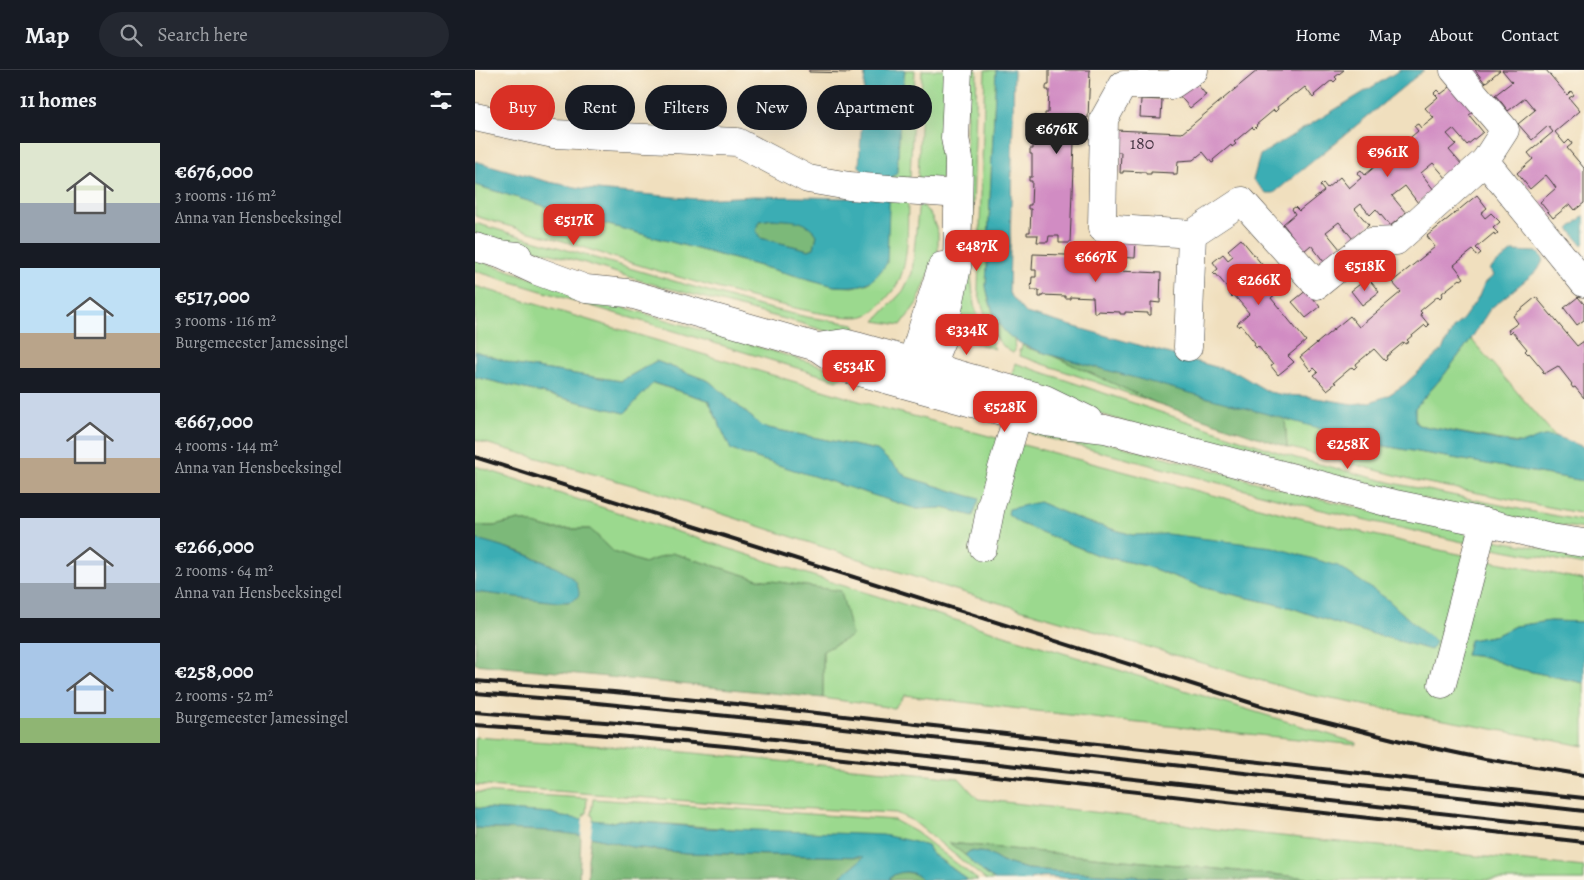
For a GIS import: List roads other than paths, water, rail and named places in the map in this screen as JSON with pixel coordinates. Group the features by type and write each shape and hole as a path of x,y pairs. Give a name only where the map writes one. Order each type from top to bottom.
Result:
{"street":[{"path":"919,372 942,338 957,267 959,159 955,138 957,70"},
{"path":"1194,70 1172,85 1123,78 1104,119 1102,228 1192,234 1242,200 1317,285 1370,242 1396,241 1485,161 1505,130 1454,70"},
{"path":"475,117 554,134 737,142 808,179 849,186 946,193"},
{"path":"919,372 931,296 939,279 944,254 949,158 955,138"},
{"path":"1485,161 1584,283"},
{"path":"1187,347 1192,234"},
{"path":"488,251 586,289 627,293 817,347 849,369 919,372 1045,399 1105,429"},
{"path":"919,372 1018,414 1045,422 1105,429 1390,502 1551,538 1584,543"},
{"path":"983,547 991,506 1018,414"},
{"path":"1441,684 1484,522"}],"water":[{"path":"865,70 905,70 903,85 864,85"},
{"path":"996,70 1014,70 1009,293 1026,313 1237,373 1269,392 1353,404 1370,402 1387,396 1404,385 1442,350 1454,327 1463,319 1479,296 1484,284 1494,275 1490,269 1512,251 1537,252 1544,259 1538,270 1490,309 1471,339 1444,375 1415,408 1415,421 1418,425 1513,443 1523,443 1544,436 1564,439 1584,447 1584,481 1384,446 1051,355 1024,345 1014,339 999,324 986,286"},
{"path":"1400,70 1424,70 1274,193 1266,193 1253,180 1260,155"},
{"path":"861,130 899,130 897,172 890,178 887,263 875,277 865,284 834,286 601,223 475,185 475,161 549,182 586,189 697,199 755,196 848,198 865,175 859,166","holes":["772,219 797,221 808,226 817,235 814,248 809,250 760,238 756,230 760,221"]},
{"path":"1584,215 1584,243 1582,245 1569,229"},
{"path":"475,351 516,365 621,381 656,361 709,381 763,427 877,450 907,477 979,499 973,516 943,508 917,509 731,450 708,400 653,383 625,413 475,377"},
{"path":"1039,502 1084,521 1133,535 1167,534 1273,547 1338,566 1387,599 1423,632 1436,641 1431,650 1344,626 1292,608 1205,588 1146,566 1097,555 1019,523 1008,514 1009,509"},
{"path":"475,539 513,550 557,568 575,581 579,595 572,601 557,602 475,592"},
{"path":"1550,621 1584,622 1584,683 1514,668 1486,657 1466,655 1470,640 1497,635 1515,626"},
{"path":"475,808 552,813 562,817 613,822 619,820 706,828 883,835 927,846 931,853 968,880 923,880 915,874 903,872 890,877 890,880 836,880 864,857 686,853 632,847 591,837 550,831 475,828"},
{"path":"970,851 987,853 1002,862 1027,869 1187,880 1036,877 1029,880 995,880 984,873 965,855"}],"railway":[{"path":"475,457 1264,707 1405,742 1485,759 1584,775"},
{"path":"475,681 736,704 1584,798"},
{"path":"475,693 798,723 1584,811"},
{"path":"475,712 618,723 784,740 1584,829"},
{"path":"475,725 736,747 1584,842"}]}
